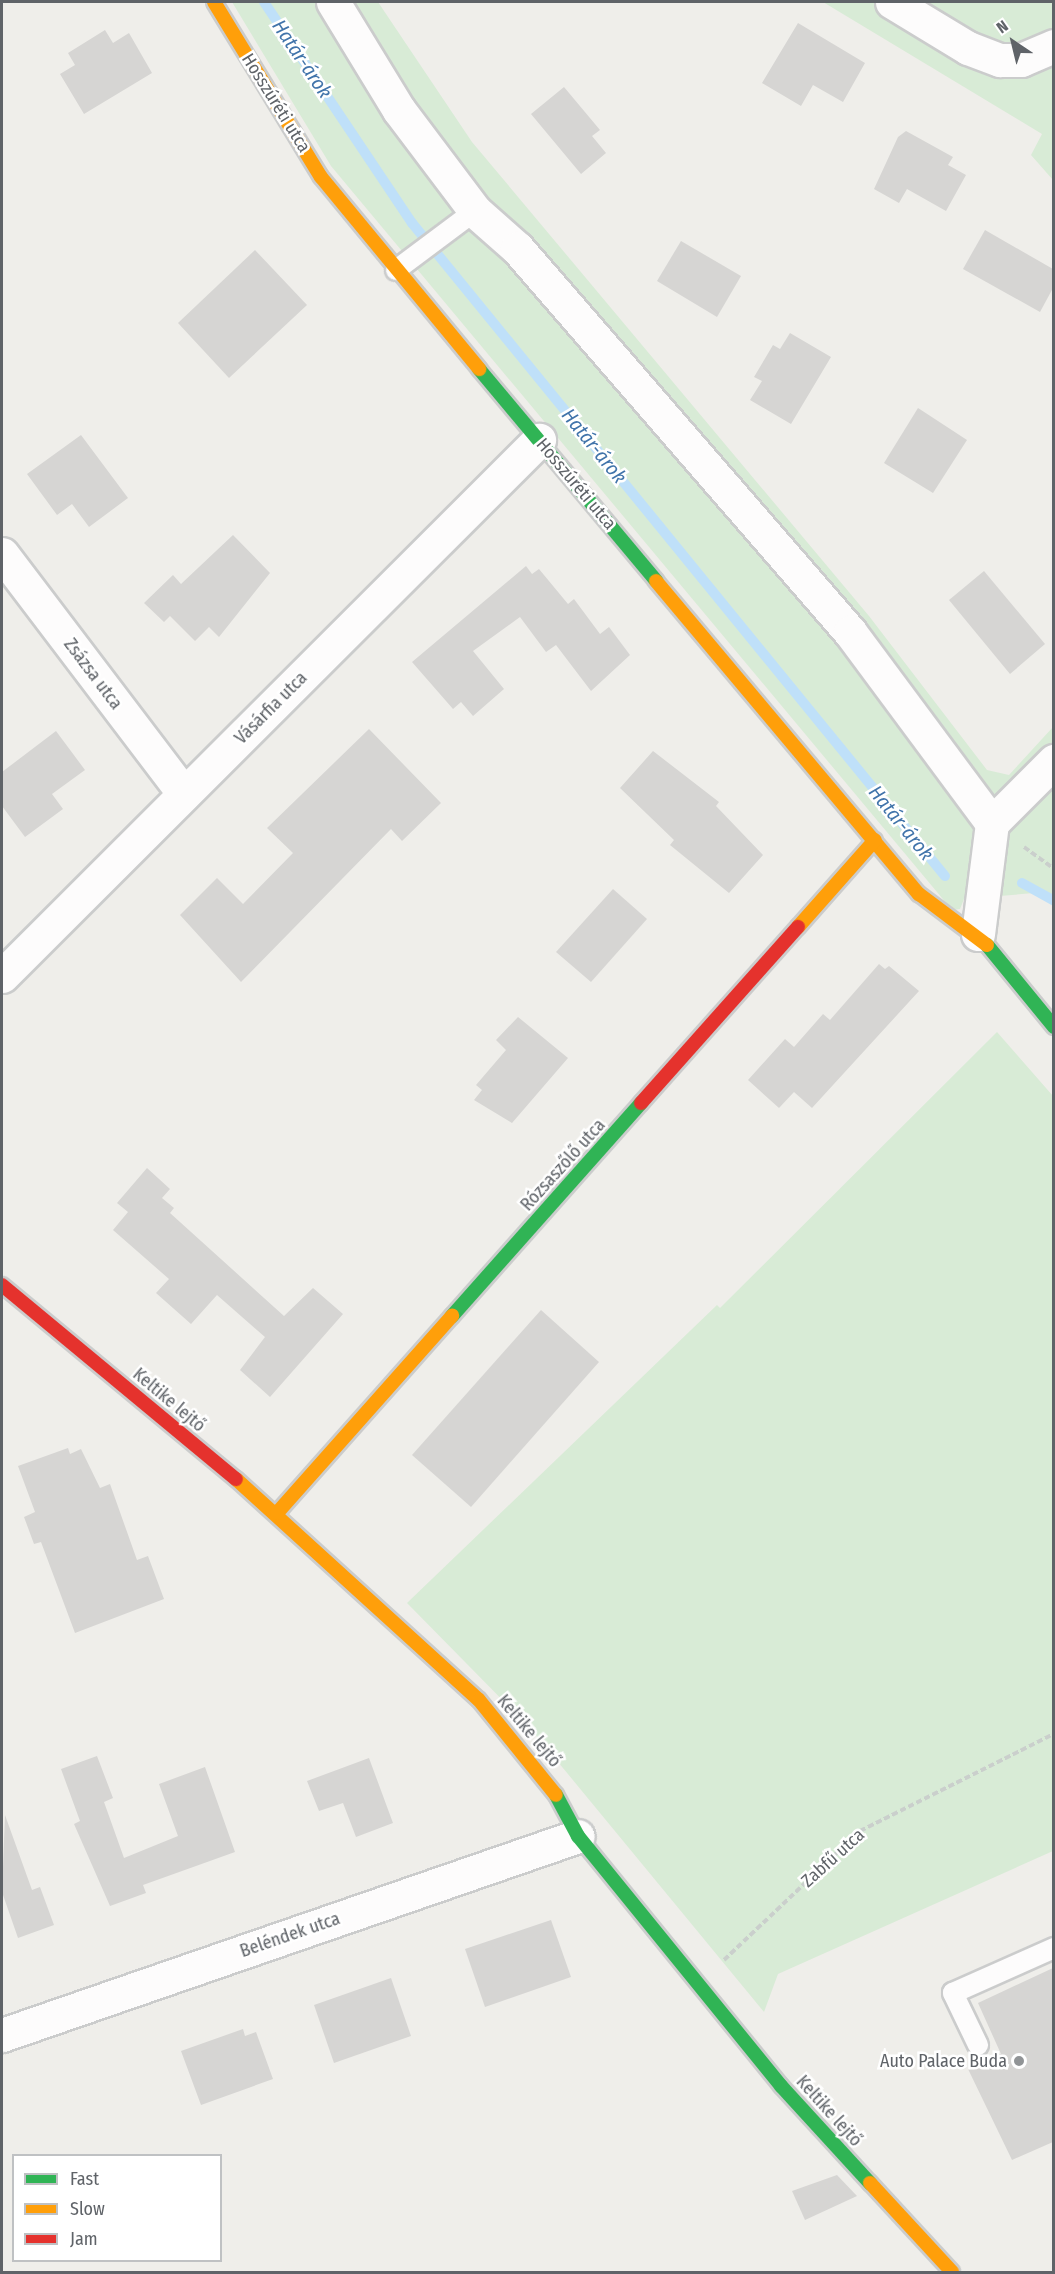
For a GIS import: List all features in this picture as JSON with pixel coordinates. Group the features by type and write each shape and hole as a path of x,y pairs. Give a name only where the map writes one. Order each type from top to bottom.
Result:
{"street":[{"name":"Hosszúréti utca","path":"214,2 321,177 396,270 920,894 978,934 1053,1027"},
{"path":"333,2 399,111 475,212 517,248 850,632 992,823"},
{"path":"892,2 968,48 1000,60 1021,60 1053,46"},
{"name":"Vásárfia utca","path":"2,976 539,440"},
{"name":"Zsázsa utca","path":"2,554 184,794"},
{"path":"978,934 992,823 1053,761"},
{"name":"Rózsaszőlő utca","path":"277,1513 875,840"},
{"name":"Keltike lejtő","path":"2,1285 277,1513 479,1700 550,1784 578,1836 693,1974 781,2086 952,2272"},
{"name":"Beléndek utca","path":"2,2035 578,1836"}],"lane":[{"path":"396,270 475,212"},
{"path":"978,2045 953,1993 1053,1948"}],"path":[{"name":"Zabfű utca","path":"693,1974 722,1961 860,1831 1053,1734"}],"green space":[{"path":"232,2 378,2 472,142 869,616 987,770 1009,775 1053,727 1053,901 1046,892 964,899 960,909 952,910 331,166"},
{"path":"823,2 1053,2 1053,180 1031,155 1042,134"},
{"path":"997,1032 1053,1096 1053,1851 778,1974 764,2012 530,1728 407,1603 717,1305 720,1308"}],"building":[{"path":"798,23 865,63 843,102 813,85 801,106 762,83"},
{"path":"105,30 113,43 129,33 152,73 84,114 60,74 75,65 68,53"},
{"path":"564,87 600,130 592,136 606,153 581,174 531,114"},
{"path":"906,131 953,157 948,165 966,175 946,211 907,189 899,203 874,189 898,137"},
{"path":"985,230 1053,269 1053,288 1040,312 963,269"},
{"path":"681,241 741,276 717,317 657,281"},
{"path":"255,250 307,305 229,378 178,323"},
{"path":"790,333 831,357 791,424 750,400 762,381 754,377 773,345 780,349"},
{"path":"918,408 967,440 933,493 884,463"},
{"path":"81,435 128,498 89,527 72,504 57,515 27,474"},
{"path":"233,535 270,573 219,637 209,627 195,641 170,616 164,622 144,603 173,575 181,584"},
{"path":"526,566 532,574 539,569 568,604 574,599 600,634 609,627 630,655 591,691 556,645 546,652 520,617 473,651 504,689 473,716 461,702 453,709 412,662"},
{"path":"984,571 1045,644 1010,674 949,600"},
{"path":"369,729 441,803 402,841 391,829 241,982 180,915 217,878 243,904 293,853 267,828"},
{"path":"56,731 85,770 52,794 63,809 25,837 2,806 2,772"},
{"path":"653,751 719,802 716,806 763,855 729,893 670,845 674,840 620,788"},
{"path":"613,889 647,919 591,982 556,952"},
{"path":"879,964 885,969 889,966 919,991 812,1108 794,1092 779,1108 748,1080 785,1039 794,1047 823,1014 830,1020"},
{"path":"518,1017 568,1058 512,1123 474,1100 482,1090 476,1085 506,1050 496,1040"},
{"path":"147,1168 170,1189 162,1198 174,1208 170,1213 284,1316 313,1288 343,1314 270,1397 240,1370 265,1337 217,1295 191,1324 156,1293 169,1279 113,1230 128,1212 117,1203"},
{"path":"541,1310 599,1362 471,1507 412,1455"},
{"path":"68,1448 70,1454 81,1449 100,1488 110,1484 137,1560 148,1556 164,1599 75,1633 41,1542 34,1544 24,1517 35,1512 18,1466"},
{"path":"97,1756 113,1798 104,1802 124,1858 178,1836 159,1784 205,1767 235,1852 143,1885 146,1893 110,1906 74,1824 80,1821 61,1769"},
{"path":"369,1758 393,1823 356,1837 343,1803 319,1811 307,1781"},
{"path":"5,1815 32,1890 40,1887 54,1925 18,1938 2,1892"},
{"path":"551,1920 571,1977 485,2007 465,1949"},
{"name":"Auto Palace Buda","path":"1053,1968 1053,2142 1012,2160 968,2069 1001,2054 978,2003"},
{"path":"391,1978 411,2036 334,2063 314,2005"},
{"path":"243,2029 245,2036 256,2032 273,2079 201,2105 181,2051"},
{"path":"837,2175 857,2196 805,2220 792,2191"}],"waterway":[{"name":"Határ-árok","path":"264,2 412,223 945,876"},
{"name":"Határ-árok","path":"1022,883 1054,901"}],"traffic: fast":[{"path":"479,369 656,581"},
{"path":"987,945 1054,1027"},
{"path":"452,1316 641,1103"},
{"path":"556,1795 578,1836 781,2086 870,2183"}],"traffic: slow":[{"path":"214,2 321,177 479,369"},
{"path":"656,581 919,894 987,945"},
{"path":"798,927 875,840"},
{"path":"277,1513 452,1316"},
{"path":"236,1479 479,1700 556,1795"},
{"path":"870,2183 952,2272"}],"traffic: jam":[{"path":"641,1103 798,927"},
{"path":"2,1285 236,1479"}],"place":[{"name":"Auto Palace Buda","path":"1019,2061"}]}
